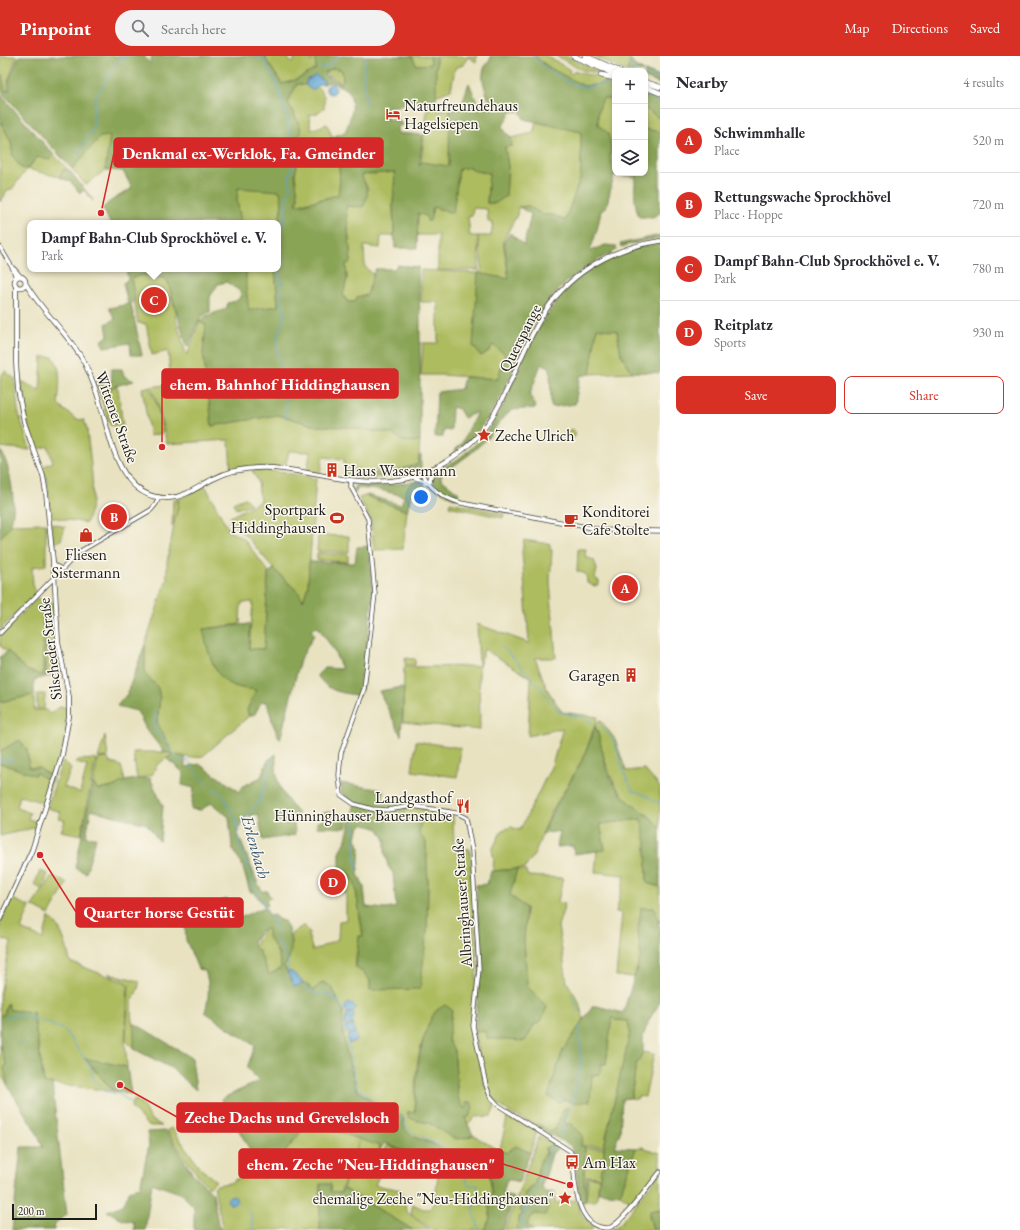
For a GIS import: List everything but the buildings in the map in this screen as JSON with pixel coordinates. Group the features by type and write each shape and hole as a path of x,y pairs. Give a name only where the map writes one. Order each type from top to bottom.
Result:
{"highway":[{"path":"573,56 612,73"},
{"path":"586,56 613,68"},
{"path":"601,75 612,77"},
{"path":"648,86 660,87"},
{"path":"648,87 660,93"}],"main road":[{"name":"Querspange","path":"423,472 456,456 471,443 489,423 509,387 536,328 547,309 559,293 580,274 602,259 631,246 660,240"},
{"name":"Wittener Straße","path":"18,277 25,278 26,284 34,297 75,348 86,368 96,392 118,461 124,473 136,487 148,494 159,497 175,497 189,492 221,475 250,468 274,468 351,481 378,482 413,477 423,472"},
{"name":"Silscheder Straße","path":"0,919 32,850 67,738 69,717 68,697 58,641 53,565 45,485 26,429 18,394 16,363 16,285 18,277"},
{"path":"21,287 26,284"},
{"name":"Wittener Straße","path":"16,285 34,297"},
{"name":"Silscheder Straße","path":"16,297 21,287"},
{"path":"428,483 434,468"},
{"path":"53,565 61,569"}],"street":[{"path":"0,247 18,277"},
{"path":"423,472 428,483"},
{"path":"413,477 428,483 446,497 483,507 602,530 660,531"},
{"name":"Albringhauser Straße","path":"351,481 351,487 368,519 375,594 364,689 341,753 339,775 341,795 350,802 372,810 387,810 413,806 456,813 466,818 472,851 479,969 473,1026 486,1085 490,1096 498,1105 570,1151 573,1157 577,1199 590,1222 604,1228 612,1227 620,1220 660,1172"},
{"path":"0,633 61,569 83,549 151,510 158,502 159,497"}],"green space":[{"path":"0,56 17,56 8,81 8,90 5,91 2,75 0,76"},
{"path":"19,56 145,56 150,63 152,56 268,56 265,58 282,84 296,80 316,69 315,56 412,56 416,65 431,64 430,56 436,56 436,100 389,107 387,119 398,120 403,125 398,126 397,133 423,135 419,166 421,162 449,166 450,109 460,109 469,83 479,107 489,101 483,74 487,63 491,58 490,56 535,56 548,67 584,86 600,84 612,80 612,100 603,98 598,112 598,125 608,133 611,147 610,157 612,176 614,176 606,208 601,211 590,251 605,245 616,246 617,250 582,270 562,287 544,307 528,335 494,409 469,440 453,452 462,443 477,412 464,418 459,409 452,407 451,431 444,430 443,437 435,437 437,392 461,389 464,377 498,379 505,354 493,345 488,352 481,356 473,346 478,273 509,279 504,242 510,233 524,245 531,214 519,207 528,206 543,215 554,215 565,221 581,176 581,132 524,119 520,111 511,112 502,127 511,138 512,146 505,147 508,167 506,196 496,203 487,203 489,173 475,171 470,167 459,169 453,213 433,207 430,221 427,221 426,216 418,213 417,248 395,248 393,206 395,172 361,175 367,191 367,198 363,207 346,206 351,262 346,264 347,279 343,295 348,302 355,302 357,297 367,295 375,269 394,269 397,265 418,267 420,315 420,442 402,441 393,434 347,427 316,426 278,415 212,426 203,353 206,325 199,322 206,316 226,309 228,303 236,301 241,297 240,291 226,282 218,284 210,297 210,312 205,314 198,322 187,347 168,282 164,278 142,275 131,278 135,298 131,304 142,355 131,355 130,343 104,347 101,341 108,336 106,324 115,319 109,308 128,304 123,283 128,279 127,272 246,272 249,310 278,306 275,272 281,272 281,220 279,220 282,203 280,191 238,188 237,200 240,220 109,220 103,208 132,188 123,171 105,170 110,136 100,137 72,169 0,90 0,76 2,75 5,91 10,90 9,81","holes":["334,68 342,70 343,80 341,84 325,75 325,72","321,78 325,83 331,82 348,90 352,101 351,116 345,132 332,137 339,166 340,180 338,195 304,204 296,204 298,197 295,175 298,159 294,138 301,134 300,126 288,102 297,84 306,85 306,81 309,79"]},
{"path":"268,56 286,56 292,63 295,61 292,56 309,56 306,58 312,62 310,56 315,56 316,69 296,80 282,84 265,58"},
{"path":"412,56 430,56 432,64 416,65"},
{"path":"436,56 477,56 476,62 468,57 463,65 455,68 451,90 435,96"},
{"path":"535,56 547,56 570,70 569,73 572,74 574,71 612,79 597,85 581,85 559,74"},
{"path":"556,56 566,56 604,74 582,70"},
{"path":"594,56 629,56 631,60 628,68 619,68"},
{"path":"631,60 635,66 639,68 628,68"},
{"path":"334,68 342,70 343,80 341,83 325,72"},
{"path":"648,72 660,77 660,84 648,79"},
{"path":"297,84 306,85 308,88 315,89 317,86 324,96 324,108 316,114 309,115 311,130 327,124 334,141 340,177 338,195 311,202 295,204 298,197 295,175 298,159 294,138 301,134 300,126 288,102"},
{"path":"648,92 660,98 660,119 648,110"},
{"path":"0,94 54,155 50,160 37,157 27,169 21,168 13,156 11,142 0,120"},
{"path":"603,98 612,100 612,168 608,135 598,125 598,112"},
{"path":"436,100 437,109 450,109 449,167 421,162 428,101"},
{"path":"648,110 660,119 660,132 648,130"},
{"path":"0,120 11,142 13,156 28,169 37,157 50,160 54,155 70,171 64,169 59,177 27,169 12,189 6,191 0,202"},
{"path":"536,122 581,132 581,176 565,221 554,215 543,215 528,206 518,207 517,215 503,241 509,279 478,273 482,269 478,236 479,270 438,270 438,235 417,235 418,213 427,216 430,221 433,207 453,212 459,169 470,167 475,171 489,173 487,203 496,203 508,167 505,147 511,146 511,138 533,133","holes":["473,208 487,209 488,222 493,222 491,236 470,236 468,217 472,216"]},
{"path":"648,130 660,132 660,213 653,217 639,217 635,201 636,176 648,176"},
{"path":"100,136 110,136 105,170 86,185 72,169"},
{"path":"64,169 70,171 93,201 84,190 80,193 71,182 59,177"},
{"path":"395,172 393,206 394,236 381,236 380,248 364,246 365,267 373,274 373,282 367,295 357,297 355,302 348,302 343,295 347,279 346,264 351,262 346,206 354,207 368,189 361,175"},
{"path":"238,188 280,190 282,203 279,220 240,220 237,200"},
{"path":"660,235 660,238 621,247 620,244"},
{"path":"660,243 660,373 632,372 621,354 617,331 597,328 590,374 580,376 575,404 554,407 551,406 550,367 541,364 530,394 536,408 512,410 499,422 488,438 470,454 441,475 441,479 459,493 457,499 440,491 434,484 432,475 465,454 490,427 506,399 538,330 550,310 564,293 579,278 596,266 615,256 636,248"},
{"path":"421,270 478,273 488,352 493,344 505,354 498,379 421,375 423,343 438,343 438,302 421,302"},
{"path":"246,272 275,272 278,306 249,310 241,297"},
{"path":"142,275 164,278 168,282 177,315 175,316 186,354 188,353 199,322 206,325 205,339 212,426 278,415 316,426 347,427 393,434 402,441 420,442 418,464 400,470 382,473 354,473 344,471 344,459 323,457 320,474 307,472 310,452 289,451 285,467 243,467 231,470 229,440 167,444 158,405 151,387 171,384 168,351 152,355 146,324 138,323 131,278"},
{"path":"597,328 617,331 621,354 632,372 590,374"},
{"path":"42,357 53,357 58,367 60,380 58,405 76,419 84,420 87,429 93,490 90,513 86,523 51,517 47,480 42,467 53,462 48,446 35,450 25,412 21,384 18,379 40,391"},
{"path":"111,369 122,369 124,376 134,381 115,386 106,392 99,392 95,382 112,381"},
{"path":"5,371 15,379 18,411 30,450 0,447 0,377"},
{"path":"115,386 118,388 123,427 110,425 99,392 106,392"},
{"path":"149,387 157,405 163,433 150,436 142,388"},
{"path":"569,430 573,430 575,434 573,438 569,438 567,436 567,432"},
{"path":"0,449 7,464 12,485 13,515 8,529 0,538"},
{"path":"421,455 421,468 401,474 365,478 344,477 344,471 354,473 382,473 409,467 418,464 419,456"},
{"path":"252,470 266,470 316,478 308,586 303,601 299,593 274,569 249,539 230,522 230,517 260,501 258,481"},
{"path":"417,481 421,482 430,490 429,494 425,495 412,492 407,511 368,497 368,495 401,505 404,496 380,490 356,488 356,493 354,491 356,485 384,486"},
{"path":"204,486 206,487 229,531 243,538 269,572 264,649 249,649 253,602 241,603 240,624 203,629 234,686 257,690 247,710 249,716 203,756 190,758 173,754 157,722 160,699 158,688 145,674 145,644 167,578 167,562 179,499"},
{"path":"368,495 369,497 407,511 403,549 374,550 371,520 359,498"},
{"path":"245,498 251,504 236,509 233,503"},
{"path":"178,499 178,508 172,527 173,500"},
{"path":"450,502 504,514 503,518 449,506"},
{"path":"46,523 46,565 32,567 33,585 36,592 0,630 0,538 11,524"},
{"path":"51,523 65,527 61,540 53,544"},
{"path":"318,535 349,536 349,552 317,551"},
{"path":"524,540 550,544 550,550 552,550 550,581 556,658 535,658 547,689 562,712 598,717 596,724 600,720 615,739 626,771 644,769 660,787 660,827 647,814 629,802 614,783 606,765 595,725 584,757 551,813 534,855 525,868 495,871 493,868 494,859 492,850 502,830 511,827 520,830 552,765 563,728 528,736 531,678 484,649 479,667 480,730 403,722 404,667 479,666 477,624 529,643 522,552"},
{"path":"369,546 373,592 363,684 360,696 336,691 321,681 317,675 325,668 342,669 333,649 318,627 311,629 314,635 300,660 280,740 273,724 267,702 261,702 255,714 249,716 247,710 256,690 240,688 227,683 216,670 209,654 203,629 250,624 249,649 264,649 268,573 274,569 299,593 303,601 308,586 309,562 355,563 357,547"},
{"path":"578,549 586,549 585,557 594,560 597,569 595,578 599,581 599,584 595,586 587,583 586,574 577,571"},
{"path":"317,553 348,554 348,562 317,560"},
{"path":"38,597 44,604 54,603 56,646 60,673 46,677 46,612 44,609 43,676 26,670 9,652 0,646 0,636"},
{"path":"43,608 46,612 46,677 34,680 34,695 0,702 0,657 8,651 26,670 43,676"},
{"path":"145,644 145,674 158,688 160,699 157,722 173,754 164,752 146,729 137,711 117,706 127,694"},
{"path":"405,658 415,659 415,665 405,665"},
{"path":"402,687 404,689 401,736 379,691"},
{"path":"37,694 45,694 44,709 37,709"},
{"path":"34,695 34,710 46,710 50,714 61,706 67,708 62,753 55,769 49,775 39,768 29,768 27,750 20,740 0,751 0,702"},
{"path":"595,726 605,764 615,786 630,803 660,827 660,887 647,883 646,843 641,819 600,824 605,850 574,854 573,846 557,847 560,831 542,834 548,820 585,754"},
{"path":"105,735 108,757 98,758"},
{"path":"20,740 27,750 29,768 39,768 49,775 55,769 51,784 37,773 34,775 0,763 0,751"},
{"path":"416,741 461,748 457,777 412,771"},
{"path":"133,752 164,752 173,754 157,765 152,775 137,779"},
{"path":"173,754 185,757 185,767 199,764 240,792 243,786 261,777 267,761 276,754 276,773 280,787 298,814 294,819 295,835 263,840 258,814 243,818 238,834 258,884 263,892 266,890 271,898 266,900 268,905 265,907 254,892 250,892 242,865 232,847 229,817 211,803 201,810 191,809 194,788 182,785 183,772 167,759"},
{"path":"108,758 109,762 121,766 125,781 110,788 97,789 93,783 98,759"},
{"path":"96,759 81,835 61,831 65,821 59,818 61,812 47,808 62,762 64,761 71,769 64,787 80,793 87,766 76,763 77,760"},
{"path":"0,763 34,775 37,773 51,784 45,803 20,796 17,808 30,813 28,819 39,822 37,827 0,836"},
{"path":"150,778 163,806 160,841 147,824 91,810 86,836 96,838 86,873 75,868 93,783 99,790 116,786 127,780"},
{"path":"341,783 383,790 383,801 413,802 412,805 407,806 402,818 421,820 419,834 426,842 428,883 427,931 420,989 370,990 370,980 364,973 356,968 359,936 363,936 355,884 350,874 340,878 340,849 345,843 355,803 342,795","holes":["363,824 379,829 385,840 385,853 388,866 393,873 396,907 386,909 366,907 364,887 358,874 360,848 356,838 358,829"]},
{"path":"406,808 453,813 454,848 470,849 477,967 472,1029 484,1084 496,1105 491,1116 475,1117 468,1124 465,1118 469,1117 466,1102 467,1108 463,1108 458,1098 454,1050 448,1040 452,1010 432,1024 424,1038 418,1059 415,1112 407,1112 409,1117 412,1119 430,1124 454,1138 465,1138 473,1135 493,1147 487,1154 492,1193 489,1204 490,1218 485,1230 433,1230 412,1215 411,1212 413,1204 423,1209 430,1209 435,1200 439,1165 452,1168 438,1147 410,1135 406,1131 403,1126 403,1118 400,1114 388,1114 357,1090 346,1051 342,1028 343,1011 332,987 313,990 288,972 288,974 284,966 287,962 291,934 304,925 310,934 308,935 313,951 338,939 339,921 346,920 346,893 340,893 340,878 350,874 355,884 363,937 359,937 356,968 364,973 370,981 370,990 427,931 428,883 426,843 402,819"},
{"path":"328,812 348,816 346,828 317,827 317,822 324,820 323,813"},
{"path":"642,819 646,843 647,883 660,887 660,923 657,918 638,931 641,956 634,977 616,976 622,913 616,912 625,875 595,872 597,851 605,849 600,824"},
{"path":"517,869 510,895 526,908 524,940 527,986 547,1007 542,1020 534,1025 525,1041 488,1039 484,1031 475,1030 480,968 476,885 487,884 491,871"},
{"path":"516,870 525,870 528,876 563,878 558,902 565,904 558,926 567,982 579,1002 584,1021 563,1050 548,1096 575,1103 601,1064 606,1064 611,1016 615,1020 628,1021 630,1033 604,1146 581,1146 563,1124 569,1109 555,1128 550,1132 509,1112 495,1101 487,1088 475,1030 525,1041 534,1025 542,1020 527,986 524,940 526,908 510,895"},
{"path":"40,871 48,874 42,889 34,885"},
{"path":"331,873 338,874 337,889 326,890"},
{"path":"52,876 67,883 49,915 32,906"},
{"path":"11,898 30,907 21,929 43,939 49,917 61,931 70,962 126,983 128,986 125,1040 127,1067 85,1059 113,1091 44,1083 33,1012 10,1010 8,1004 4,1014 0,1016 0,994 11,942 0,938 0,925"},
{"path":"227,899 234,920 265,907 269,916 274,915 278,919 284,921 289,932 291,949 290,955 284,966 294,986 305,983 313,990 323,982 332,987 343,1011 342,1028 346,1051 357,1090 388,1114 400,1114 403,1118 403,1124 409,1134 437,1146 458,1160 458,1168 439,1165 384,1143 378,1154 380,1146 308,1122 282,1156 266,1154 258,1164 221,1099 259,1081 247,1068 255,1046 205,1012 208,996 208,981 205,971 198,969 186,940 184,913","holes":["268,929 268,937 279,954 281,968 269,975 259,951 254,947 253,943 261,930"]},
{"path":"641,908 654,908 660,928 660,1002 649,1020 643,1036 643,1052 636,1065 631,1098 622,1099 620,1133 614,1147 636,1148 620,1194 598,1192 601,1168 604,1167 604,1146 630,1033 628,1021 615,1020 612,1017 606,1064 601,1064 600,1074 592,1075 590,1101 575,1103 564,1099 559,1103 548,1096 563,1050 593,1006 623,1013 641,956 638,931"},
{"path":"268,929 282,968 269,975 259,951 254,947 263,930"},
{"path":"108,974 139,981 139,987 133,999 131,1008 135,1038 134,1049 126,1041 129,984"},
{"path":"7,1003 10,1010 33,1012 44,1083 52,1083 67,1215 55,1223 54,1230 12,1230 21,1147 43,1147 38,1135 8,1086 4,1069 6,1064 0,1044 0,1016 4,1014"},
{"path":"445,1005 452,1010 448,1040 454,1050 458,1098 463,1108 467,1108 466,1102 471,1102 473,1108 469,1117 465,1118 473,1135 460,1139 450,1137 431,1124 414,1120 407,1112 415,1112 417,1074 425,1034 435,1012"},
{"path":"134,1023 192,1058 196,1090 171,1068 134,1049"},
{"path":"0,1044 6,1064 4,1069 8,1086 0,1074"},
{"path":"643,1052 654,1054 645,1097 638,1096 637,1099 631,1098 636,1065"},
{"path":"85,1058 127,1067 131,1094 113,1091"},
{"path":"134,1099 142,1104 150,1119 162,1126 148,1126 131,1107"},
{"path":"565,1108 569,1109 564,1124 572,1124 583,1135 581,1146 585,1146 585,1202 580,1202 574,1153 570,1145 534,1126 539,1124 550,1132 554,1130"},
{"path":"508,1113 537,1131 530,1153 516,1146 506,1153 500,1150"},
{"path":"308,1122 360,1139 340,1193 330,1191 320,1184 320,1230 223,1230 214,1187 216,1185 230,1183 258,1166 259,1162 266,1154 282,1156"},
{"path":"172,1128 200,1168 216,1181 209,1187 192,1167 167,1130"},
{"path":"166,1131 193,1174 213,1193 218,1224 221,1230 194,1230 194,1207 182,1194 152,1183 145,1230 134,1230 134,1222 123,1220 107,1211 123,1205 130,1190 140,1187 149,1145 147,1132"},
{"path":"539,1136 554,1144 545,1148 546,1154 538,1168 536,1184 529,1189 524,1201 523,1214 518,1217 517,1230 505,1230"},
{"path":"360,1139 381,1146 377,1157 385,1162 375,1185 401,1190 407,1212 430,1230 413,1230 343,1188"},
{"path":"554,1144 560,1146 552,1154 542,1184 543,1191 548,1192 548,1209 545,1215 534,1214 527,1225 533,1230 517,1230 518,1217 523,1214 520,1210 524,1203 522,1200 525,1196 524,1193 528,1192 535,1184 541,1159 546,1154 546,1147"},
{"path":"387,1145 405,1152 401,1162 383,1155"},
{"path":"516,1146 530,1153 519,1182 507,1179 503,1193 514,1198 503,1230 485,1230 490,1218 489,1204 492,1193 487,1154 493,1147 506,1153"},
{"path":"642,1147 660,1153 660,1170 633,1203 620,1194 636,1148"},
{"path":"585,1148 604,1148 604,1167 601,1168 600,1177 587,1176 586,1185 584,1185"},
{"path":"660,1173 660,1209 650,1211 649,1215 653,1230 611,1230 620,1224"},
{"path":"588,1177 599,1178 597,1197 595,1201 586,1201"},
{"path":"320,1184 331,1184 330,1191 341,1193 343,1188 413,1230 320,1230"},
{"path":"555,1191 555,1203 576,1200 582,1215 593,1226 592,1230 533,1230 527,1225 534,1214 548,1209 549,1192"},
{"path":"660,1209 660,1230 653,1230 649,1215 650,1211"}],"water":[{"path":"316,75 325,84 320,84 315,89 311,90 306,85 306,81"},
{"path":"329,84 333,84 335,85 335,93 329,94 326,91 326,87"},
{"path":"288,971 292,972 302,981 300,986 294,986"},
{"path":"350,1003 355,1008 350,1013 345,1008"},
{"path":"354,1013 355,1017 351,1020 354,1024 344,1025 346,1016 350,1019 346,1014"},
{"path":"354,1025 355,1033 348,1034 345,1027"},
{"path":"356,1034 357,1040 349,1044 348,1036"},
{"path":"232,1195 237,1200 232,1205 227,1200"}],"waterway":[{"path":"80,153 79,150 93,129 95,97 119,60 128,56"},
{"path":"256,56 265,60 281,98"},
{"path":"321,68 331,64 339,56"},
{"path":"366,105 363,76 367,56"},
{"path":"533,56 564,80 578,86 584,87 612,83"},
{"path":"627,56 630,67 632,68"},
{"path":"648,75 660,79"},
{"path":"648,96 660,102"},
{"path":"281,228 285,218 286,198 291,188 289,177 293,166 290,155 292,146 288,119 282,100"},
{"path":"281,252 283,260 281,264"},
{"path":"278,272 285,316 277,336 278,355 286,385 286,418"},
{"path":"502,646 540,687 559,712 585,718 594,724"},
{"path":"156,711 154,731 163,738 175,756"},
{"path":"600,725 614,741 624,773 632,790 647,796 660,804"},
{"path":"238,831 241,823 259,802 273,759"},
{"path":"0,760 13,760"},
{"name":"Erlenbach","path":"175,760 180,761"},
{"name":"Erlenbach","path":"182,761 186,760 189,762 204,782 223,795 236,818 237,833 241,851 249,869 252,882 267,910"},
{"path":"355,818 354,841 357,870"},
{"name":"Erlenbach","path":"270,915 278,930 276,939 287,958 288,971"},
{"name":"Erlenbach","path":"304,986 315,994 324,993 332,996 331,998 338,1000 345,1012"},
{"path":"571,995 576,1004 578,1013"},
{"path":"5,1017 19,1015 45,1022 65,1030 92,1070 93,1080 99,1084 103,1091 119,1094 132,1103"},
{"name":"Erlenbach","path":"343,1026 345,1033"},
{"path":"559,1135 561,1134 574,1096 581,1061 579,1026"},
{"name":"Erlenbach","path":"347,1038 357,1088 391,1114 395,1114"},
{"name":"Erlenbach","path":"398,1113 404,1118 405,1126 411,1131 447,1149 458,1159 468,1185 478,1185 473,1215 477,1221 479,1230"},
{"path":"525,1230 522,1220 527,1202 540,1181 545,1160 554,1144"},
{"path":"526,1212 533,1203"},
{"path":"247,1209 251,1213 253,1230"}],"place":[{"name":"Naturfreundehaus Hagelsiepen","path":"393,114"},
{"name":"Denkmal ex-Werklok, Fa. Gmeinder","path":"101,213"},
{"name":"Dampf Bahn-Club Sprockhövel e. V.","path":"154,300"},
{"name":"Zeche Ulrich","path":"484,435"},
{"name":"ehem. Bahnhof Hiddinghausen","path":"162,447"},
{"name":"Haus Wassermann","path":"332,470"},
{"name":"Rettungswache Sprockhövel","path":"114,517"},
{"name":"Sportpark Hiddinghausen","path":"337,518"},
{"name":"Konditorei Cafe Stolte","path":"571,520"},
{"name":"Fliesen Sistermann","path":"86,535"},
{"name":"Schwimmhalle","path":"625,588"},
{"name":"Garagen","path":"631,675"},
{"name":"Landgasthof Hünninghauser Bauernstube","path":"463,806"},
{"name":"Quarter horse Gestüt","path":"40,855"},
{"name":"Reitplatz","path":"333,882"},
{"name":"Zeche Dachs und Grevelsloch","path":"120,1085"},
{"name":"Am Hax","path":"572,1162"},
{"name":"ehem. Zeche \"Neu-Hiddinghausen\"","path":"570,1185"},
{"name":"ehemalige Zeche \"Neu-Hiddinghausen\"","path":"565,1198"}]}
